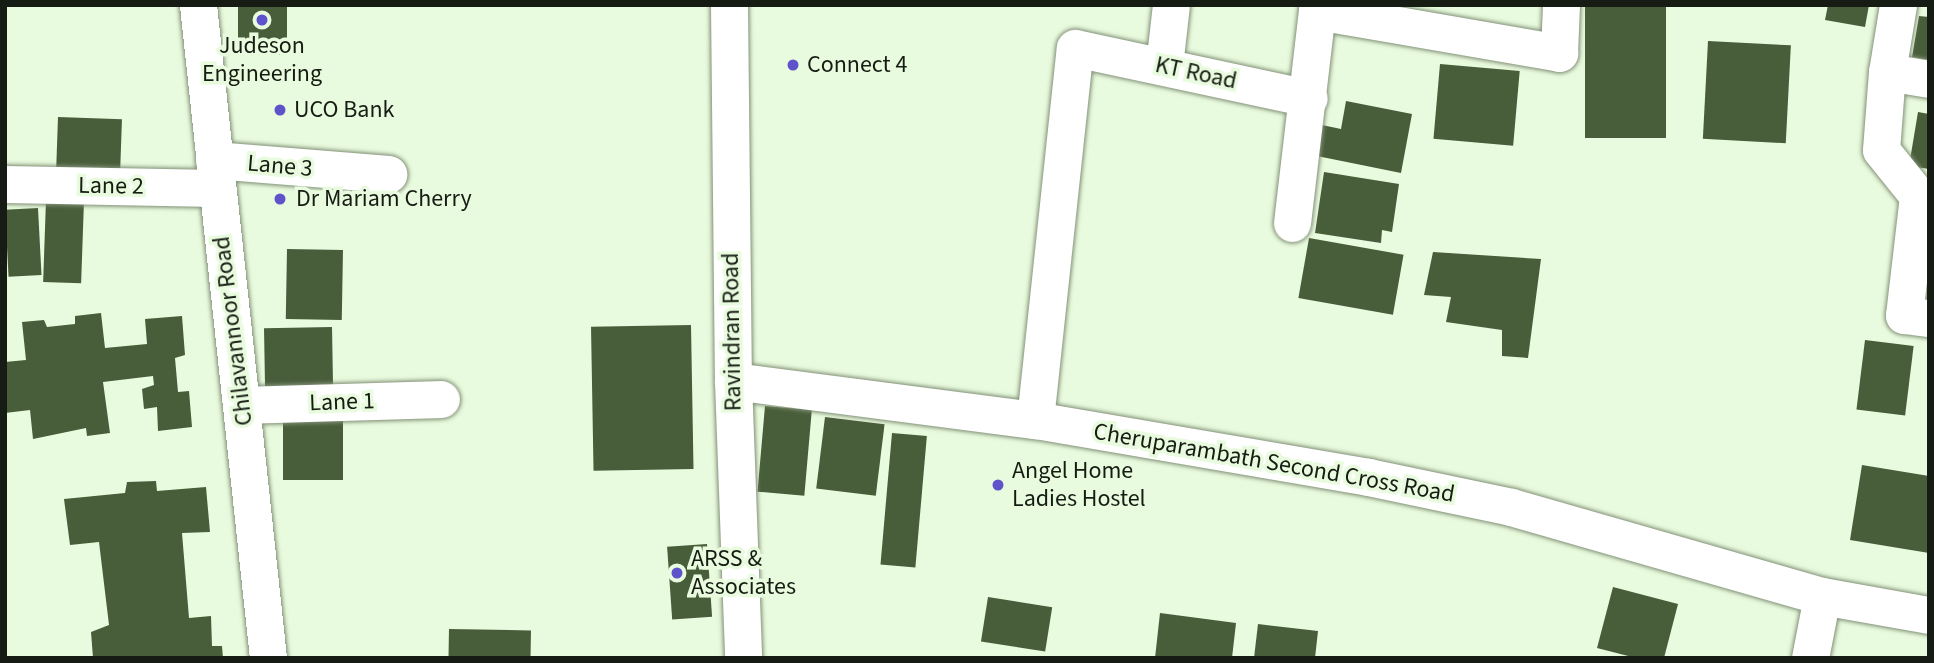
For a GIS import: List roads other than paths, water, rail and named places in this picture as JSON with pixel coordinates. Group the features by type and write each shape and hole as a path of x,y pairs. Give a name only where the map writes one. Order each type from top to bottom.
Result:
{"street":[{"name":"Chilavannoor Road","path":"198,5 268,658"},
{"name":"Ravindran Road","path":"729,5 733,382 743,658"},
{"path":"1164,66 1171,5"},
{"path":"1292,223 1309,98 1317,11 1559,53 1561,5"},
{"path":"1898,5 1887,72 1881,150 1918,196 1904,315 1929,318"},
{"name":"KT Road","path":"1035,420 1075,48 1309,98"},
{"path":"1887,72 1929,79"},
{"name":"Lane 3","path":"215,174 388,174"},
{"name":"Lane 2","path":"5,184 215,174"},
{"name":"Cheruparambath Second Cross Road","path":"733,382 1035,420 1368,477 1511,507 1822,596 1929,615"},
{"name":"Lane 1","path":"242,405 441,399"},
{"path":"1810,658 1822,596"}],"place":[{"name":"Judeson Engineering","path":"262,20"},
{"name":"Connect 4","path":"793,65"},
{"name":"UCO Bank","path":"280,110"},
{"name":"Dr Mariam Cherry","path":"280,199"},
{"name":"Angel Home Ladies Hostel","path":"998,485"},
{"name":"ARSS & Associates","path":"677,573"}]}
